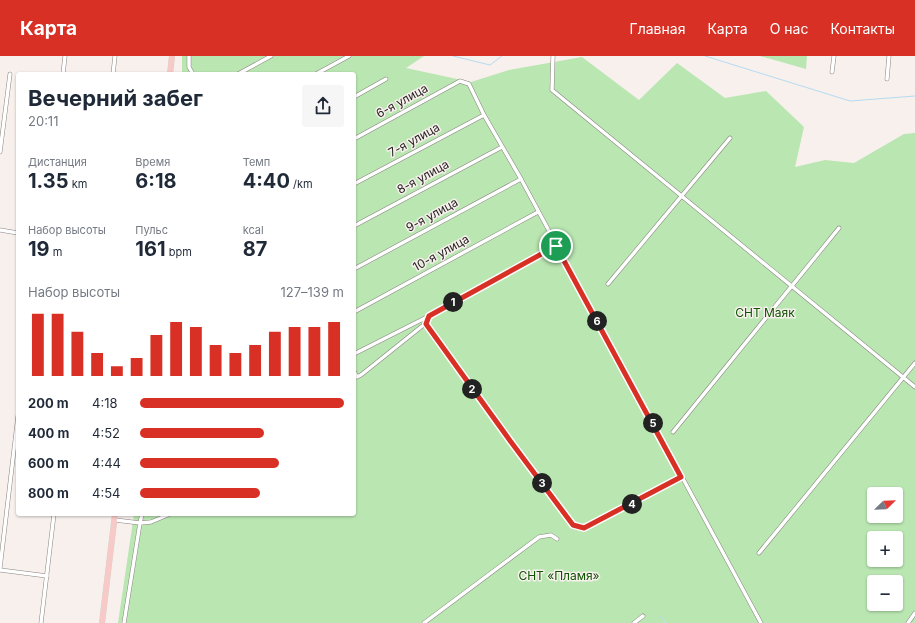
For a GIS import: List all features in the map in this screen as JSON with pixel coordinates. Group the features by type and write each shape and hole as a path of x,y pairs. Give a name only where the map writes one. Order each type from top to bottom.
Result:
{"main road":[{"path":"170,72 172,56"},
{"path":"102,623 115,517"}],"street":[{"path":"63,72 65,56"},
{"path":"113,72 115,56"},
{"path":"192,72 189,67 189,57 193,56"},
{"path":"242,72 271,56"},
{"path":"320,72 349,56"},
{"path":"553,56 552,90 915,387"},
{"path":"832,72 834,56"},
{"path":"886,79 889,56"},
{"path":"0,152 10,74"},
{"path":"356,95 386,79"},
{"name":"6-я улица","path":"356,138 460,81 469,84 484,115"},
{"path":"484,115 761,623"},
{"name":"7-я улица","path":"356,183 484,115"},
{"path":"608,284 730,138"},
{"name":"8-я улица","path":"356,225 502,147"},
{"name":"9-я улица","path":"356,268 520,179"},
{"name":"10-я улица","path":"356,311 538,212"},
{"path":"673,432 839,228"},
{"path":"0,230 16,233"},
{"path":"356,353 429,316 556,246"},
{"path":"356,378 426,324 429,316"},
{"path":"426,324 573,525 584,528 681,477"},
{"path":"759,554 915,363"},
{"path":"16,433 0,569 47,576"},
{"path":"41,623 54,516"},
{"path":"124,623 142,516"},
{"path":"115,517 140,523 151,522 165,516"},
{"path":"424,623 539,537 551,535 557,539"},
{"path":"908,623 915,613"},
{"path":"634,623 643,616"}],"green space":[{"path":"182,56 424,56 406,68 471,82 509,70 582,57 639,100 677,63 725,98 766,91 804,127 795,167 825,160 854,163 904,134 915,133 915,623 666,623 662,618 665,623 118,623 134,516 356,516 356,72 182,72"},
{"path":"760,56 807,56 806,69"}],"waterway":[{"path":"453,56 490,65 502,56"},
{"path":"705,56 850,101 915,96"},
{"path":"660,616 666,623"}],"route":[{"path":"556,246 611,345 681,477 604,519 584,528 573,525 466,381 426,324 429,316 556,246"}],"park label":[{"name":"СНТ Маяк","path":"765,313"},
{"name":"СНТ «Пламя»","path":"559,576"}]}
